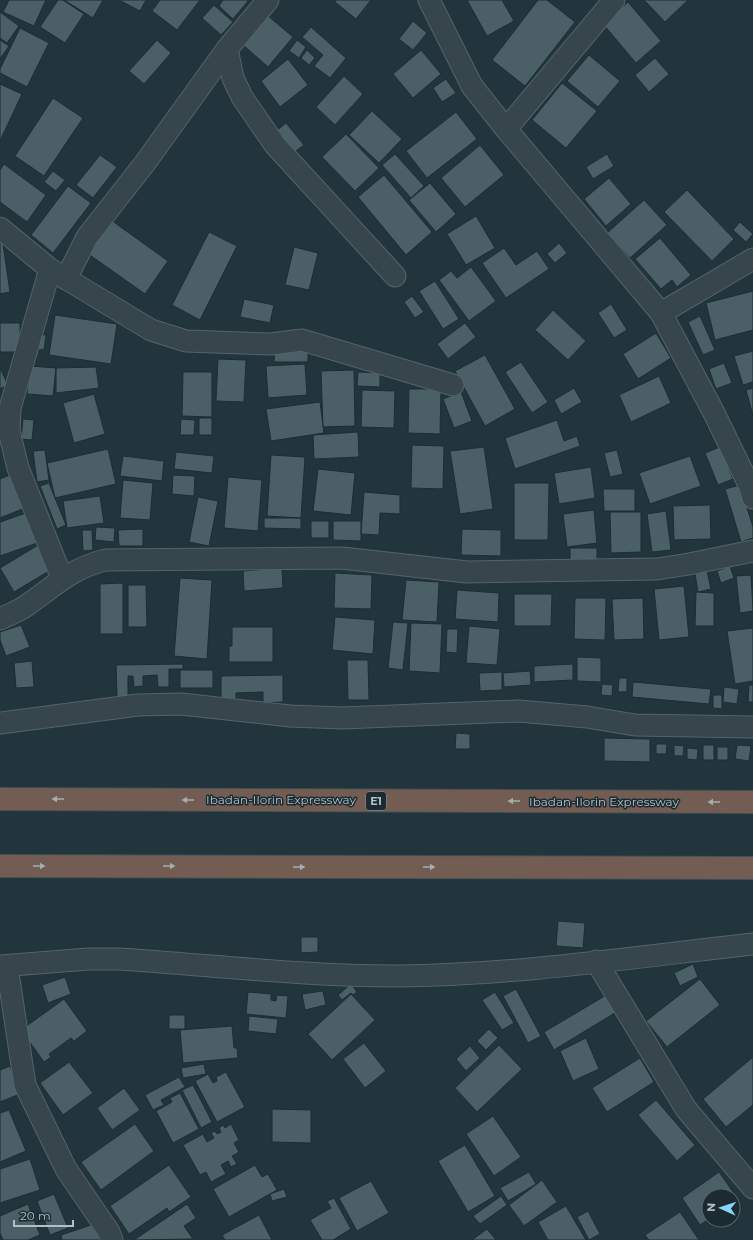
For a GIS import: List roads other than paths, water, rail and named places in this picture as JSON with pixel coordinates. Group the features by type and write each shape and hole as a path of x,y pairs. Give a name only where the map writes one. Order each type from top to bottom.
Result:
{"highway":[{"name":"Ibadan-Ilorin Expressway","path":"0,799 753,802"},
{"path":"0,866 753,868"}],"street":[{"path":"62,578 18,468 9,431 10,408 58,274 145,163 227,49 268,0"},
{"path":"429,0 472,86 506,130 661,313 714,414 750,487 753,498"},
{"path":"506,130 614,0"},
{"path":"227,49 233,78 242,97 275,145 395,276"},
{"path":"0,228 58,274 151,330 186,341 271,344 302,340 453,385"},
{"path":"661,313 753,259"},
{"path":"0,619 29,604 62,578 85,565 105,560 342,558 467,572 657,568 689,564 753,551"},
{"path":"0,723 138,705 181,704 290,716 342,718 519,711 587,717 635,725 753,727"},
{"path":"112,1240 109,1232 66,1169 25,1086 3,966 88,959 119,959 320,973 396,976 484,973 753,944"},
{"path":"596,961 686,1109 753,1188"}]}
